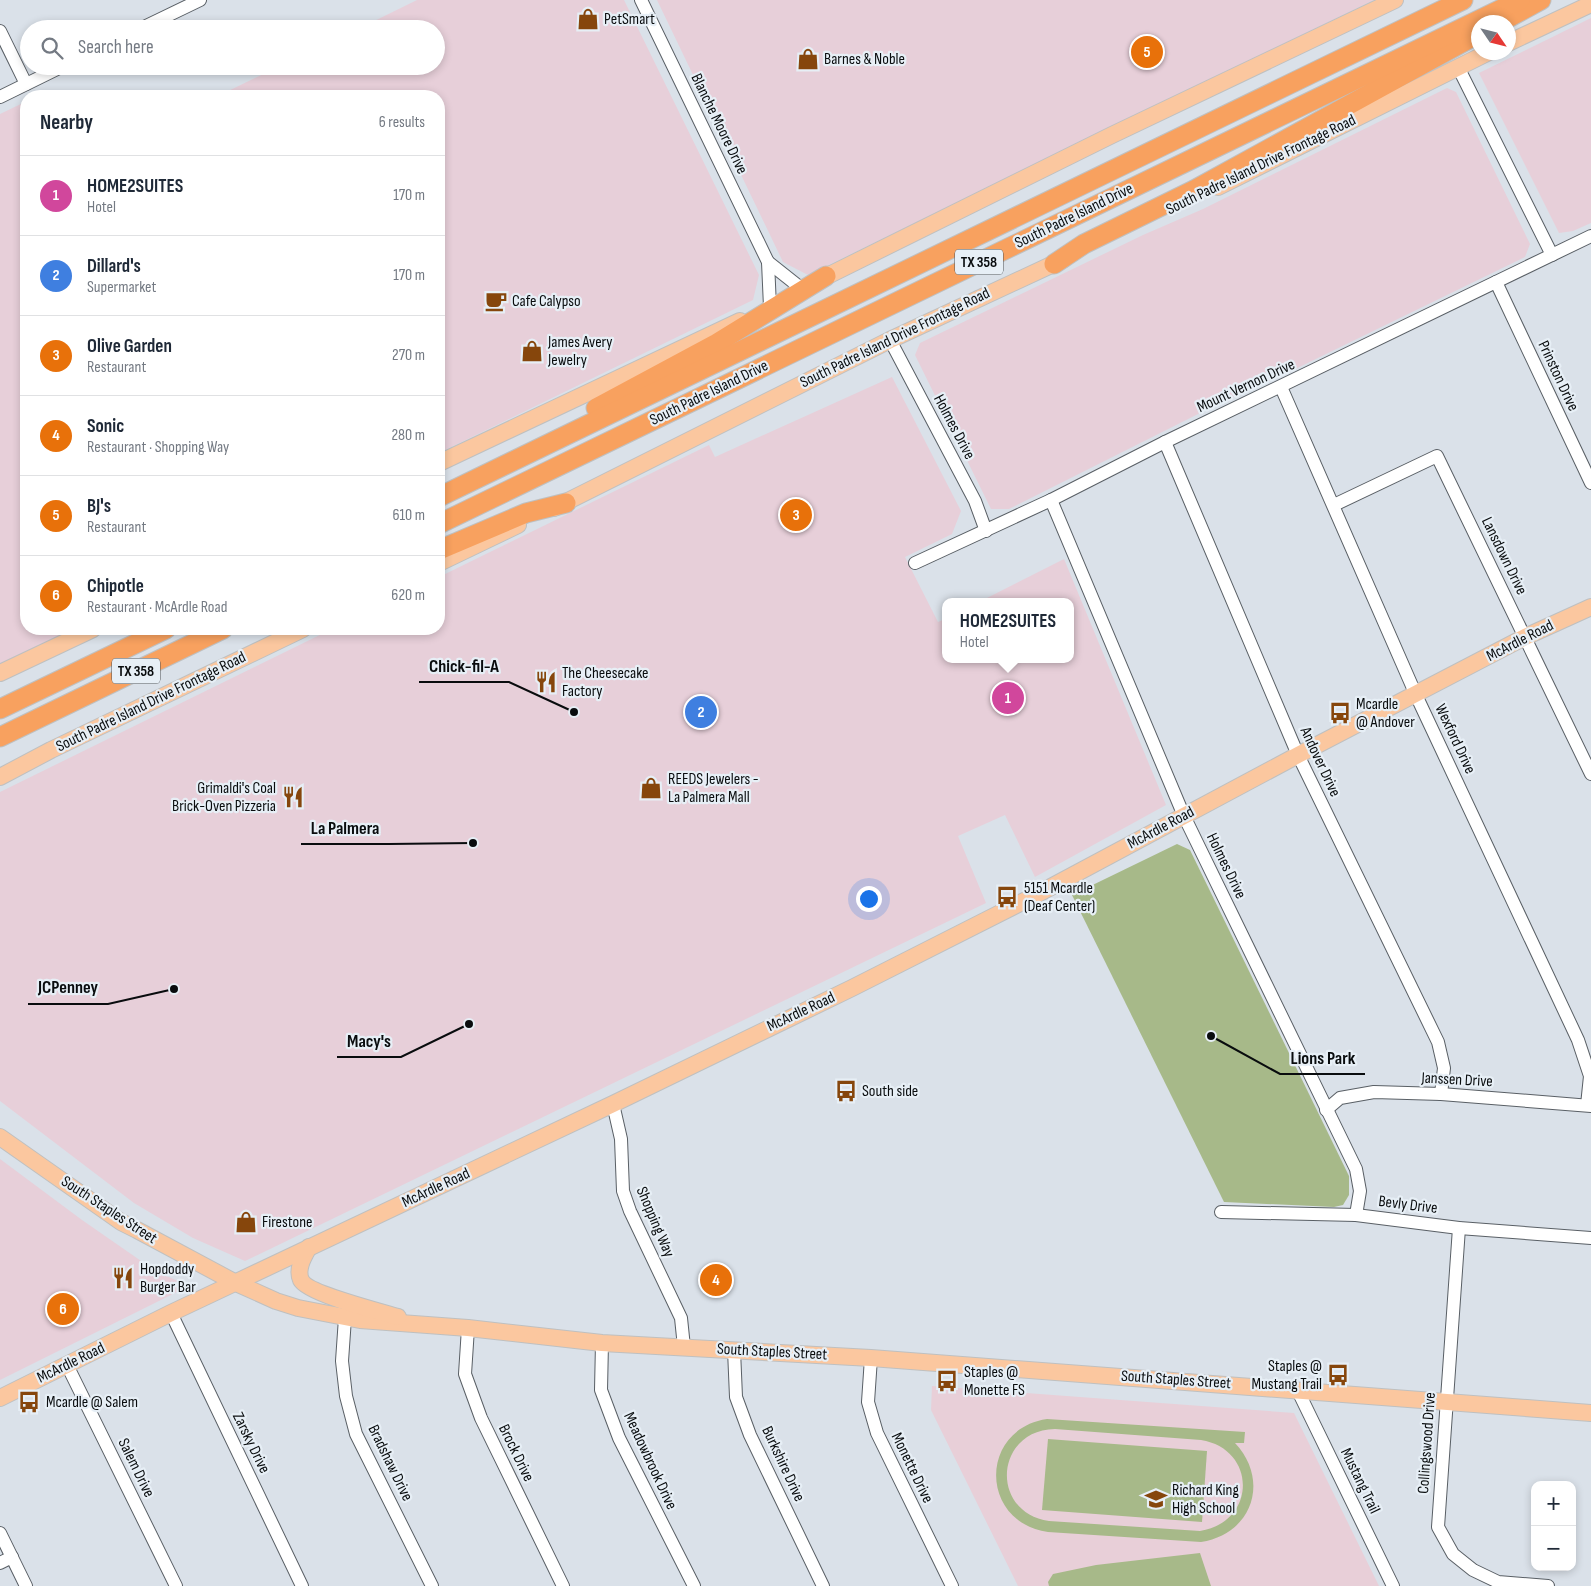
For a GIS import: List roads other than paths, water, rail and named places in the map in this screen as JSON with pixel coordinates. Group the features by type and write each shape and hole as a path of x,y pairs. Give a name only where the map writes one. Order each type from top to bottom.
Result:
{"highway":[{"name":"South Padre Island Drive","path":"445,494 1463,0"},
{"name":"South Padre Island Drive","path":"445,521 1520,0"},
{"path":"1513,15 1541,0"},
{"path":"1054,264 1084,244 1194,190 1471,38"},
{"path":"502,467 548,433 717,343 826,276"},
{"path":"445,547 526,513 566,502"},
{"name":"TX 358","path":"0,709 154,635"},
{"name":"TX 358","path":"0,737 211,635"}],"main road":[{"path":"445,460 770,307 802,288 1110,136 1395,0"},
{"path":"1516,39 1591,4"},
{"name":"South Padre Island Drive Frontage Road","path":"445,560 566,502 890,340 1149,220 1474,60"},
{"name":"McArdle Road","path":"0,1398 171,1313 613,1104 888,970 1034,896 1298,755 1525,637 1591,607"},
{"path":"0,674 81,635"},
{"name":"South Padre Island Drive Frontage Road","path":"0,777 51,750 291,635"},
{"name":"South Staples Street","path":"0,1137 121,1222 236,1283 276,1301 298,1308 345,1318 468,1328 602,1343 871,1358 1297,1389 1446,1403 1591,1413"},
{"path":"309,1247 303,1259 300,1273 305,1285 340,1299 422,1324"}],"street":[{"path":"159,20 200,0"},
{"name":"Blanche Moore Drive","path":"641,0 768,262 770,307"},
{"path":"0,31 20,72"},
{"path":"1458,68 1552,255"},
{"path":"22,75 26,84"},
{"path":"0,97 44,75"},
{"name":"Mount Vernon Drive","path":"915,563 1051,500 1166,442 1591,236"},
{"name":"Blanche Moore Drive","path":"768,262 802,288"},
{"name":"Prinston Drive","path":"1496,282 1591,484"},
{"name":"Holmes Drive","path":"890,340 975,501 986,531"},
{"name":"Wexford Drive","path":"1281,387 1416,695 1578,1040 1590,1076 1589,1105"},
{"name":"Andover Drive","path":"1166,442 1298,755 1438,1042 1444,1068 1441,1094"},
{"name":"Lansdown Drive","path":"1334,505 1437,456 1591,774"},
{"name":"Holmes Drive","path":"1051,500 1184,816 1356,1168 1360,1192 1356,1215"},
{"name":"Janssen Drive","path":"1326,1110 1340,1098 1374,1092 1441,1094 1589,1105"},
{"name":"Shopping Way","path":"613,1104 621,1139 623,1191 630,1211 681,1318 684,1347"},
{"name":"Bevly Drive","path":"1221,1212 1356,1215 1459,1228 1591,1238"},
{"name":"Collingswood Drive","path":"1459,1228 1438,1527 1454,1554 1473,1570 1498,1582 1548,1586"},
{"name":"Zarsky Drive","path":"171,1313 302,1586"},
{"name":"Bradshaw Drive","path":"345,1318 342,1361 346,1396 356,1434 432,1586"},
{"name":"Brock Drive","path":"468,1328 465,1374 481,1418 563,1586"},
{"name":"Meadowbrook Drive","path":"602,1343 601,1390 619,1438 694,1586"},
{"name":"Burkshire Drive","path":"734,1350 736,1397 750,1435 823,1586"},
{"name":"Monette Drive","path":"871,1358 868,1402 876,1433 952,1586"},
{"name":"Salem Drive","path":"67,1365 176,1586"},
{"name":"Mustang Trail","path":"1297,1389 1393,1586"},
{"path":"0,1533 26,1586"},
{"path":"0,1563 12,1557"}],"place":[{"name":"PetSmart","path":"588,19"},
{"name":"BJ's","path":"1147,52"},
{"name":"Barnes & Noble","path":"808,59"},
{"name":"Cafe Calypso","path":"496,301"},
{"name":"James Avery Jewelry","path":"532,351"},
{"name":"Olive Garden","path":"796,515"},
{"name":"The Cheesecake Factory","path":"546,682"},
{"name":"HOME2SUITES","path":"1008,698"},
{"name":"Chick-fil-A","path":"574,712"},
{"name":"Dillard's","path":"701,712"},
{"name":"Mcardle @ Andover","path":"1340,713"},
{"name":"REEDS Jewelers - La Palmera Mall","path":"651,788"},
{"name":"Grimaldi's Coal Brick-Oven Pizzeria","path":"293,797"},
{"name":"La Palmera","path":"473,843"},
{"name":"5151 Mcardle (Deaf Center)","path":"1007,897"},
{"name":"JCPenney","path":"174,989"},
{"name":"Macy's","path":"469,1024"},
{"name":"Lions Park","path":"1211,1036"},
{"name":"South side","path":"846,1091"},
{"name":"Firestone","path":"246,1222"},
{"name":"Hopdoddy Burger Bar","path":"123,1278"},
{"name":"Sonic","path":"716,1280"},
{"name":"Chipotle","path":"63,1309"},
{"name":"Staples @ Mustang Trail","path":"1338,1375"},
{"name":"Staples @ Monette FS","path":"947,1381"},
{"name":"Mcardle @ Salem","path":"29,1402"},
{"name":"Richard King High School","path":"1156,1499"}]}
